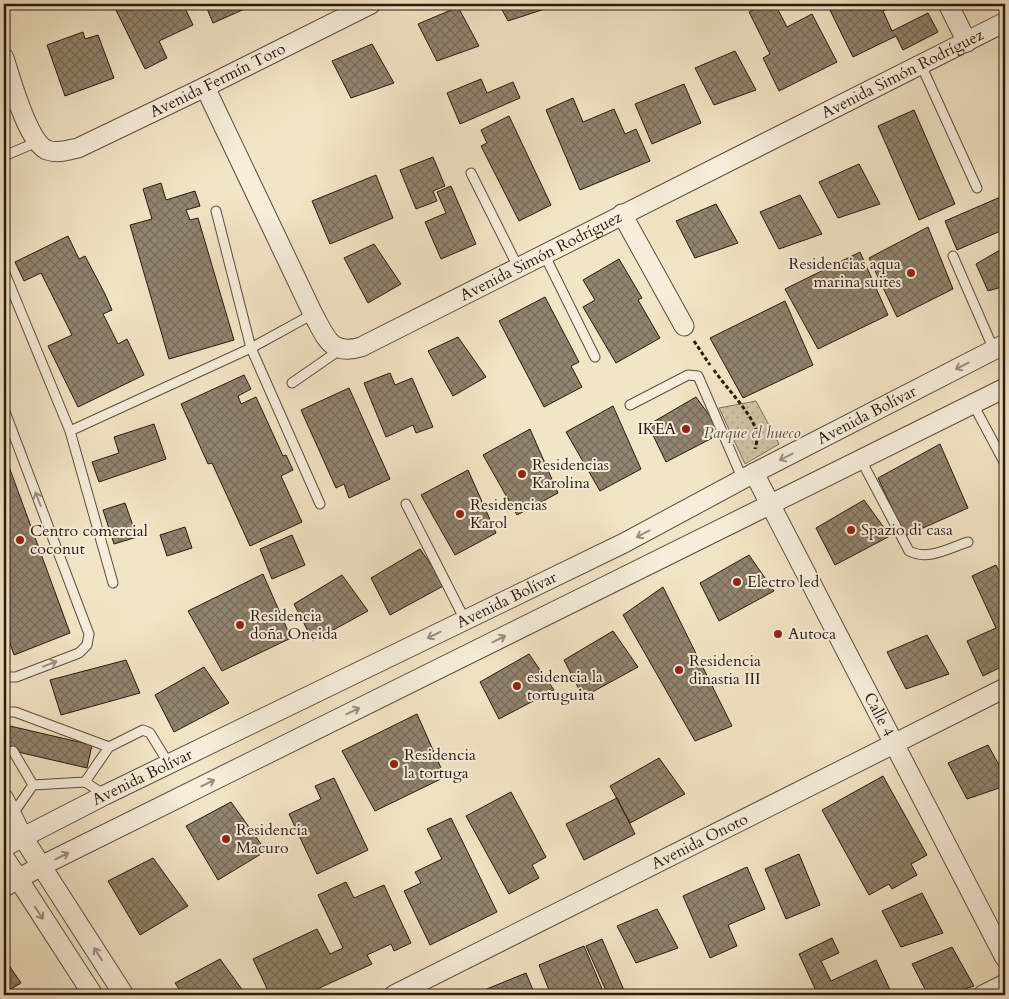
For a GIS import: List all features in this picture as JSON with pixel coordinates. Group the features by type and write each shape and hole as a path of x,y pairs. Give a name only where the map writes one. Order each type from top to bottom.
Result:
{"street":[{"name":"Avenida Fermín Toro","path":"37,142 47,150 61,152 78,148 371,4"},
{"path":"948,4 967,42"},
{"name":"Avenida Simón Rodríguez","path":"342,349 349,350 361,347 1005,22"},
{"path":"4,58 11,104 37,142"},
{"path":"205,87 313,314 326,338 335,348 342,349"},
{"path":"622,214 684,326"},
{"name":"Avenida Bolívar","path":"4,847 22,836 105,795 624,543 1000,347"},
{"name":"Avenida Bolívar","path":"11,884 41,866 1005,388"},
{"name":"Calle 4","path":"748,477 771,505 1005,958"},
{"name":"Avenida Onoto","path":"394,995 1005,688"},
{"path":"8,807 22,836 124,995"},
{"path":"4,857 11,884 92,995"},
{"path":"982,995 1005,984"}],"lane":[{"path":"921,65 977,188"},
{"path":"4,156 37,142"},
{"path":"471,173 518,267"},
{"path":"216,211 251,348 320,504"},
{"path":"544,254 595,356"},
{"path":"953,256 1000,347"},
{"path":"4,271 70,432 113,583"},
{"path":"70,432 251,348 313,314"},
{"path":"292,383 342,349"},
{"path":"630,404 688,374 698,376 748,477"},
{"path":"973,404 1005,464"},
{"path":"4,408 89,634 86,645 79,653 16,677 4,677"},
{"path":"861,460 910,551 918,556 926,556 968,542"},
{"path":"406,504 465,620"},
{"path":"4,712 15,712 109,747"},
{"path":"85,782 109,747 143,730 147,731 169,764"},
{"path":"14,751 33,786"},
{"path":"8,807 33,786 85,782 105,795"}],"path":[{"path":"684,326 728,391 748,413 758,434 748,477"}],"green space":[{"name":"Parque el hueco","path":"756,401 779,444 745,464 719,408"}],"building":[{"path":"113,4 183,4 193,25 159,41 167,58 145,69"},
{"path":"205,4 256,4 213,23"},
{"path":"499,4 549,4 551,7 508,21"},
{"path":"765,4 775,4 787,27 812,14 837,62 779,91 763,58 770,54 749,12"},
{"path":"827,4 898,4 883,11 892,31 928,13 938,32 903,50 896,36 853,57"},
{"path":"458,7 479,46 437,61 418,24"},
{"path":"83,32 85,39 98,35 114,78 65,96 47,45"},
{"path":"372,44 394,83 351,98 332,61"},
{"path":"735,51 756,90 714,105 695,68"},
{"path":"481,79 487,93 513,82 520,98 460,124 447,93"},
{"path":"684,84 701,123 652,144 635,104"},
{"path":"573,98 583,122 614,109 625,134 636,129 650,161 580,190 546,110"},
{"path":"914,110 955,204 919,220 878,126"},
{"path":"509,116 551,205 519,221 481,146 487,143 481,130"},
{"path":"433,157 445,186 433,191 437,201 416,209 400,170"},
{"path":"859,164 880,204 838,218 819,182"},
{"path":"376,175 393,218 330,244 312,201"},
{"path":"161,183 166,200 195,191 200,206 186,210 190,220 198,218 234,340 169,359 130,225 152,219 143,189"},
{"path":"451,186 476,244 441,259 425,222 446,213 437,192"},
{"path":"800,195 822,234 779,249 760,212"},
{"path":"1005,195 1005,229 957,250 945,221"},
{"path":"716,204 738,243 695,258 676,221"},
{"name":"Residencias aqua marina suites","path":"928,227 953,289 897,317 869,258"},
{"path":"68,236 79,259 85,256 105,294 112,310 103,314 118,344 127,339 144,375 78,407 48,346 72,335 41,273 24,281 15,262"},
{"path":"374,244 401,284 368,303 344,258"},
{"path":"1005,247 1005,286 988,291 976,264"},
{"path":"860,252 888,315 818,349 785,289"},
{"path":"619,259 642,298 638,300 660,338 616,363 583,307 595,300 583,280"},
{"path":"545,297 579,362 571,366 582,387 544,407 499,321"},
{"path":"785,301 813,365 743,398 710,338"},
{"path":"458,337 486,377 453,396 428,351"},
{"path":"390,373 395,385 412,378 433,427 416,433 413,425 386,437 364,383"},
{"path":"244,375 251,389 238,396 241,404 256,397 283,456 286,455 293,470 281,476 302,522 250,546 212,463 208,464 181,404"},
{"path":"349,388 390,479 349,498 344,484 336,488 301,410"},
{"path":"696,397 722,433 666,462 648,425"},
{"path":"613,406 641,469 600,491 566,432"},
{"path":"154,424 166,459 99,482 92,462 119,453 114,437"},
{"name":"Residencias Karolina","path":"530,429 558,493 517,515 483,455"},
{"path":"940,444 968,508 905,536 878,478"},
{"name":"Centro comercial coconut","path":"4,453 70,633 14,655 4,626"},
{"name":"Residencias Karol","path":"468,470 496,533 455,555 421,495"},
{"path":"864,500 890,536 835,565 816,528"},
{"path":"125,503 137,537 114,544 103,510"},
{"path":"185,527 192,548 167,556 160,535"},
{"path":"292,535 305,565 272,579 260,549"},
{"path":"420,549 445,585 390,615 371,578"},
{"path":"749,555 774,591 719,621 700,583"},
{"path":"996,565 1005,584 1005,665 983,676 967,641 996,628 972,576"},
{"name":"Residencia doña Oneida","path":"263,574 291,638 222,671 188,611"},
{"path":"342,575 368,611 313,641 294,604"},
{"name":"Residencia dinastia III","path":"663,587 732,726 695,741 623,615"},
{"path":"613,631 638,667 583,697 564,660"},
{"path":"927,635 949,674 906,689 887,652"},
{"name":"esidencia la tortuguita","path":"529,654 554,690 499,719 480,682"},
{"path":"126,660 140,693 61,715 50,680"},
{"path":"204,667 229,703 174,732 155,695"},
{"name":"Residencia la tortuga","path":"417,714 445,777 375,811 342,751"},
{"path":"10,726 92,745 87,768 5,749"},
{"path":"988,745 1005,776 1005,786 967,799 948,763"},
{"path":"659,758 685,794 630,823 610,786"},
{"path":"883,776 927,855 911,864 917,875 892,889 889,884 869,895 822,810"},
{"path":"334,778 368,850 317,874 289,814 321,799 315,786"},
{"path":"511,792 546,857 532,865 539,878 509,894 466,816"},
{"path":"617,798 635,834 584,860 566,824"},
{"name":"Residencia Macuro","path":"231,802 266,851 218,880 186,826"},
{"path":"451,818 497,912 430,945 404,891 421,883 415,872 442,859 427,829"},
{"path":"799,854 820,905 786,919 765,869"},
{"path":"153,858 188,906 140,935 108,881"},
{"path":"747,867 765,909 728,925 737,946 710,958 683,896"},
{"path":"346,882 354,898 384,885 411,943 394,951 391,944 367,955 372,964 304,995 270,995 253,959 317,929 330,954 343,948 318,895"},
{"path":"922,893 943,933 901,947 882,911"},
{"path":"657,909 678,948 636,963 617,926"},
{"path":"832,938 839,953 821,961 831,981 876,960 891,992 884,995 818,995 799,954"},
{"path":"602,939 626,995 608,995 586,946"},
{"path":"584,946 603,991 593,995 551,995 539,965"},
{"path":"952,947 974,986 946,995 928,995 912,964"},
{"path":"4,958 21,983 4,993"},
{"path":"220,959 246,995 183,995 175,983"},
{"path":"526,973 535,995 472,995"}],"place":[{"name":"Residencias aqua marina suites","path":"911,273"},
{"name":"IKEA","path":"686,429"},
{"name":"Residencias Karolina","path":"522,474"},
{"name":"Residencias Karol","path":"460,514"},
{"name":"Spazio di casa","path":"851,530"},
{"name":"Centro comercial coconut","path":"20,540"},
{"name":"Electro led","path":"737,582"},
{"name":"Residencia doña Oneida","path":"240,625"},
{"name":"Autoca","path":"778,634"},
{"name":"Residencia dinastia III","path":"679,670"},
{"name":"esidencia la tortuguita","path":"517,686"},
{"name":"Residencia la tortuga","path":"394,764"},
{"name":"Residencia Macuro","path":"226,839"}]}
